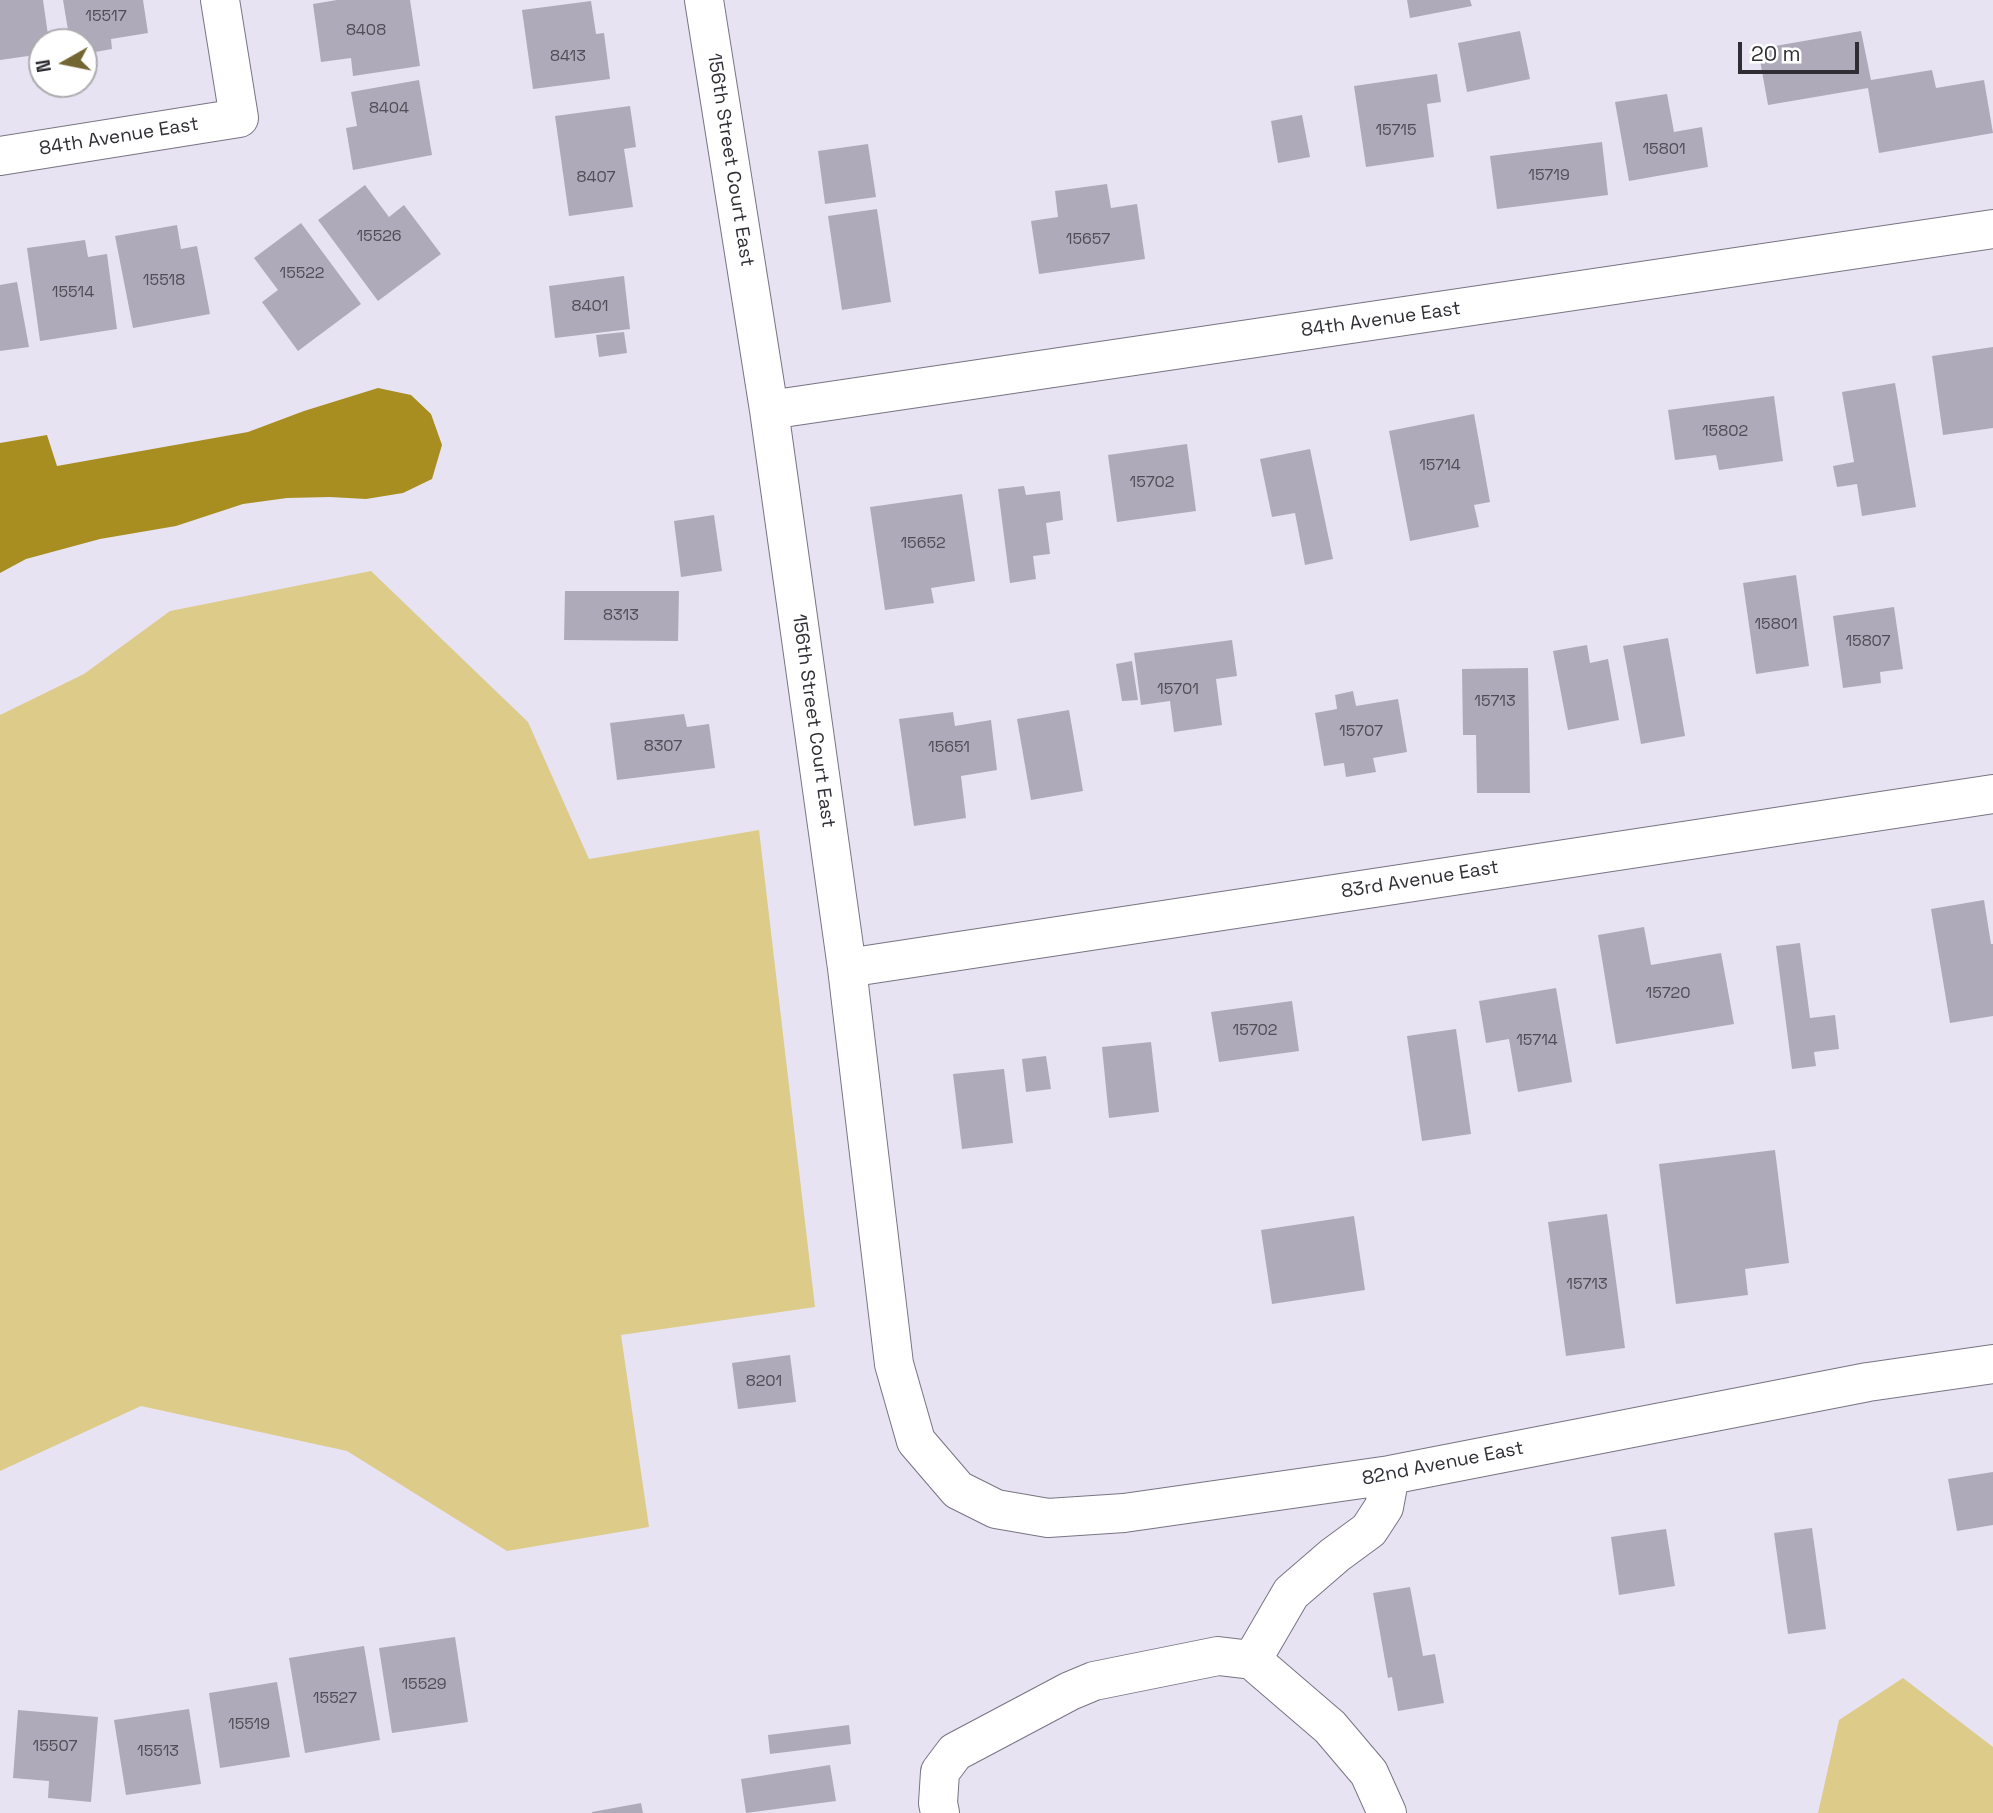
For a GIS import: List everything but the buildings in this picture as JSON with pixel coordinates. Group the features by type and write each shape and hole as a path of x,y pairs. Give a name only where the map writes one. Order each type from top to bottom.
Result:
{"street":[{"name":"84th Avenue East","path":"0,156 239,118 220,0"},
{"name":"156th Street Court East","path":"704,0 769,410 847,968 894,1364 916,1441"},
{"name":"84th Avenue East","path":"769,410 1993,229"},
{"name":"83rd Avenue East","path":"847,968 1993,794"},
{"name":"82nd Avenue East","path":"916,1441 958,1490 996,1509 1048,1518 1124,1513 1390,1475 1868,1382 1993,1364"},
{"path":"1252,1660 1291,1593 1335,1555 1369,1531 1384,1507 1390,1475"},
{"path":"940,1813 940,1772 955,1752 1094,1681 1218,1656 1252,1660 1330,1727 1369,1773 1387,1813"}],"shaded area":[{"path":"378,388 411,395 431,414 442,445 432,479 403,493 366,499 287,498 243,504 176,526 100,539 26,559 0,573 0,443 47,435 57,466 248,432"},
{"path":"371,571 528,722 589,859 759,830 815,1307 621,1335 649,1527 507,1551 347,1451 141,1406 0,1471 0,715 84,674 170,611"},
{"path":"1903,1678 1993,1747 1993,1813 1818,1813 1839,1720"}]}
